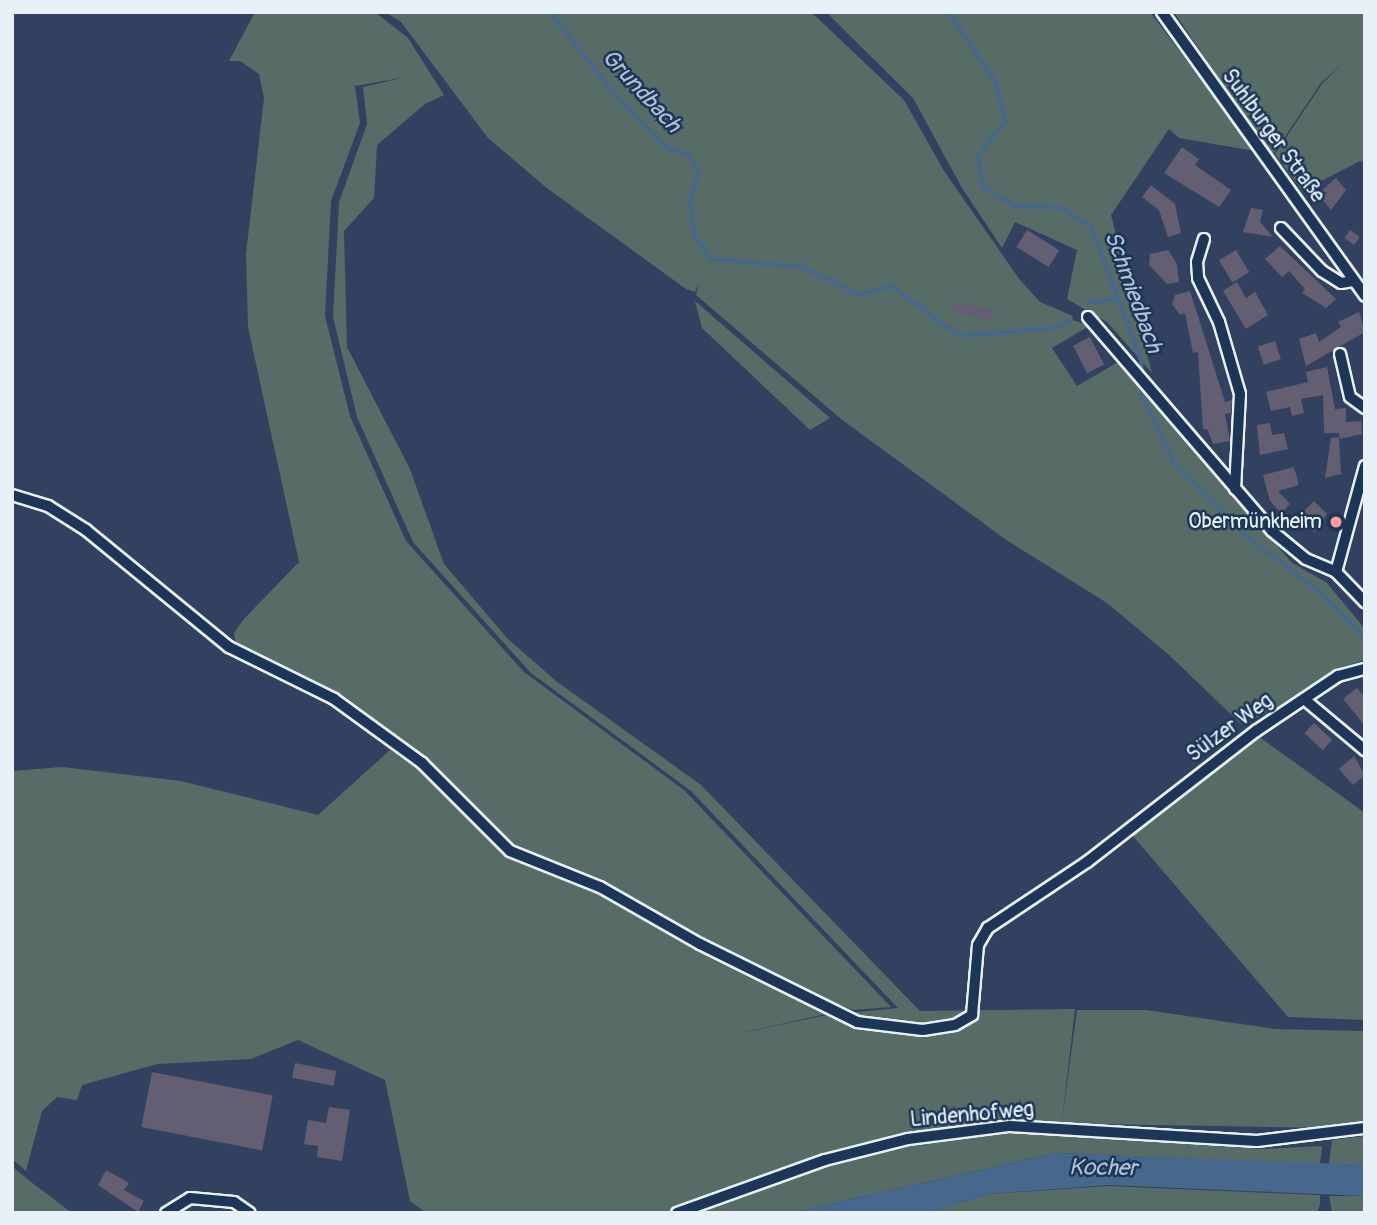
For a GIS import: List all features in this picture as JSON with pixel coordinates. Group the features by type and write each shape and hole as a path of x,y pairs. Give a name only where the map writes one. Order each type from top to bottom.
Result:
{"street":[{"name":"Suhlburger Straße","path":"1161,12 1364,295"},
{"path":"1281,228 1322,271 1341,283 1353,281"},
{"path":"1203,239 1196,262 1198,278 1219,322 1240,394 1235,489"},
{"path":"1088,317 1152,388 1272,531 1306,559 1336,572 1365,602"},
{"path":"1340,354 1350,397 1365,408"},
{"path":"1336,572 1365,466"},
{"name":"Sülzer Weg","path":"12,495 48,506 86,530 229,647 334,699 422,763 510,851 600,887 700,944 857,1022 923,1030 955,1025 972,1015 978,945 988,928 1087,862 1304,699 1338,676 1365,669"},
{"name":"Sülzer Weg","path":"1304,699 1365,750"},
{"name":"Lindenhofweg","path":"677,1213 825,1160 908,1139 1010,1126 1257,1141 1365,1128"},
{"path":"166,1213 190,1198 233,1202 250,1213"}],"green space":[{"path":"255,12 375,12 408,38 444,95 425,104 377,145 374,198 344,231 347,347 410,469 444,564 507,638 556,681 701,785 920,1011 1075,1009 1062,1122 1077,1010 1146,1010 1275,1029 1365,1031 1365,1123 1327,1128 1100,1124 1061,1128 1060,1135 1263,1149 1322,1146 1320,1164 1055,1153 790,1213 426,1213 410,1201 385,1080 298,1040 251,1059 157,1064 82,1085 77,1100 57,1097 42,1111 26,1171 12,1159 12,771 62,767 181,781 318,815 390,750 424,774 511,859 598,894 648,919 686,945 826,1014 736,1034 827,1015 898,1008 691,791 531,673 413,542 357,417 333,317 339,202 367,124 363,87 406,77 355,86 360,123 331,201 325,316 350,416 406,541 524,672 684,790 891,1007 853,1010 804,992 514,848 426,760 337,696 236,644 234,633 243,620 299,562 248,327 246,254 264,98 259,74 240,61 229,61"},
{"path":"385,12 811,12 904,100 944,171 1020,280 1040,302 1073,316 1062,327 1073,320 1089,326 1052,348 1077,386 1120,361 1291,562 1327,583 1365,629 1365,660 1336,669 1276,709 1241,724 1168,654 1107,603 1005,539 841,419 696,295 699,282 695,292 686,289 548,189 488,138 401,22"},
{"path":"826,12 1150,12 1255,151 1179,138 1169,129 1111,215 1152,373 1107,322 1067,299 1077,250 1015,222 1002,248 962,188 913,98"},
{"path":"1174,12 1365,12 1365,163 1360,161 1302,191 1275,154 1322,84 1342,64 1321,83 1274,153 1268,152"},
{"path":"695,301 830,418 810,430 702,328"},
{"path":"1258,736 1365,813 1365,1020 1288,1017 1132,835"},
{"path":"1365,1136 1365,1165 1329,1164 1332,1140"},
{"path":"12,1166 31,1182 72,1213 12,1213"},
{"path":"1108,1186 1320,1195 1320,1204 1317,1213 925,1213 989,1194"},
{"path":"1329,1196 1365,1196 1365,1213 1332,1212"}],"water":[{"name":"Kocher","path":"1055,1153 1365,1165 1365,1196 1108,1185 989,1194 925,1213 790,1213"}],"building":[{"path":"1182,147 1199,159 1195,165 1231,190 1219,207 1164,173"},
{"path":"1336,178 1346,190 1331,210 1318,194"},
{"path":"1151,185 1175,204 1181,233 1168,237 1159,210 1142,197"},
{"path":"1251,208 1263,210 1260,222 1273,237 1243,232"},
{"path":"1027,230 1059,250 1049,267 1016,247"},
{"path":"1350,230 1360,237 1354,245 1344,238"},
{"path":"1280,246 1336,299 1326,308 1302,293 1305,289 1289,271 1282,277 1265,259"},
{"path":"1168,250 1177,264 1179,282 1167,284 1149,265 1150,254"},
{"path":"1236,250 1249,272 1232,283 1219,260"},
{"path":"1237,282 1246,298 1255,292 1268,315 1246,329 1223,291"},
{"path":"1190,291 1225,402 1232,400 1231,413 1225,414 1230,441 1213,444 1208,430 1203,429 1198,352 1193,353 1185,313 1180,315 1172,304 1175,295"},
{"path":"955,301 994,310 992,321 953,312"},
{"path":"1359,312 1365,332 1306,366 1299,339 1316,333 1319,342 1341,327 1338,322"},
{"path":"1090,337 1104,365 1087,373 1073,346"},
{"path":"1275,341 1281,359 1264,365 1258,347"},
{"path":"1327,367 1335,409 1346,408 1346,422 1361,421 1362,434 1340,439 1339,433 1324,433 1323,395 1301,399 1304,413 1292,416 1290,407 1271,411 1266,392 1308,382 1306,372"},
{"path":"1270,423 1272,435 1284,433 1288,449 1260,455 1257,425"},
{"path":"1339,437 1341,474 1325,478 1331,438"},
{"path":"1294,467 1299,485 1278,491 1290,504 1281,513 1270,501 1263,475"},
{"path":"1314,501 1327,514 1314,532 1299,516"},
{"path":"1357,688 1365,697 1365,726 1343,699"},
{"path":"1314,723 1332,740 1323,750 1304,733"},
{"path":"1354,756 1365,775 1353,785 1339,769"},
{"path":"295,1063 336,1071 333,1086 292,1078"},
{"path":"152,1072 273,1095 262,1150 141,1127"},
{"path":"329,1107 350,1110 342,1161 317,1157 318,1146 304,1144 308,1120 326,1123"},
{"path":"106,1170 129,1183 124,1190 144,1201 138,1212 98,1185"}],"waterway":[{"name":"Grundbach","path":"550,12 620,100 667,148 688,155 699,172 690,201 695,236 711,259 803,267 860,295 892,286 959,336 1056,328 1071,320"},
{"name":"Schmiedbach","path":"949,12 996,82 1006,121 978,157 984,187 1014,206 1062,208 1092,227 1142,362 1142,376"},
{"name":"Grundbach","path":"1089,303 1118,299"},
{"name":"Schmiedbach","path":"1142,383 1142,395 1175,464 1247,536 1319,591 1365,638"}],"place":[{"name":"Obermünkheim","path":"1336,522"}]}
